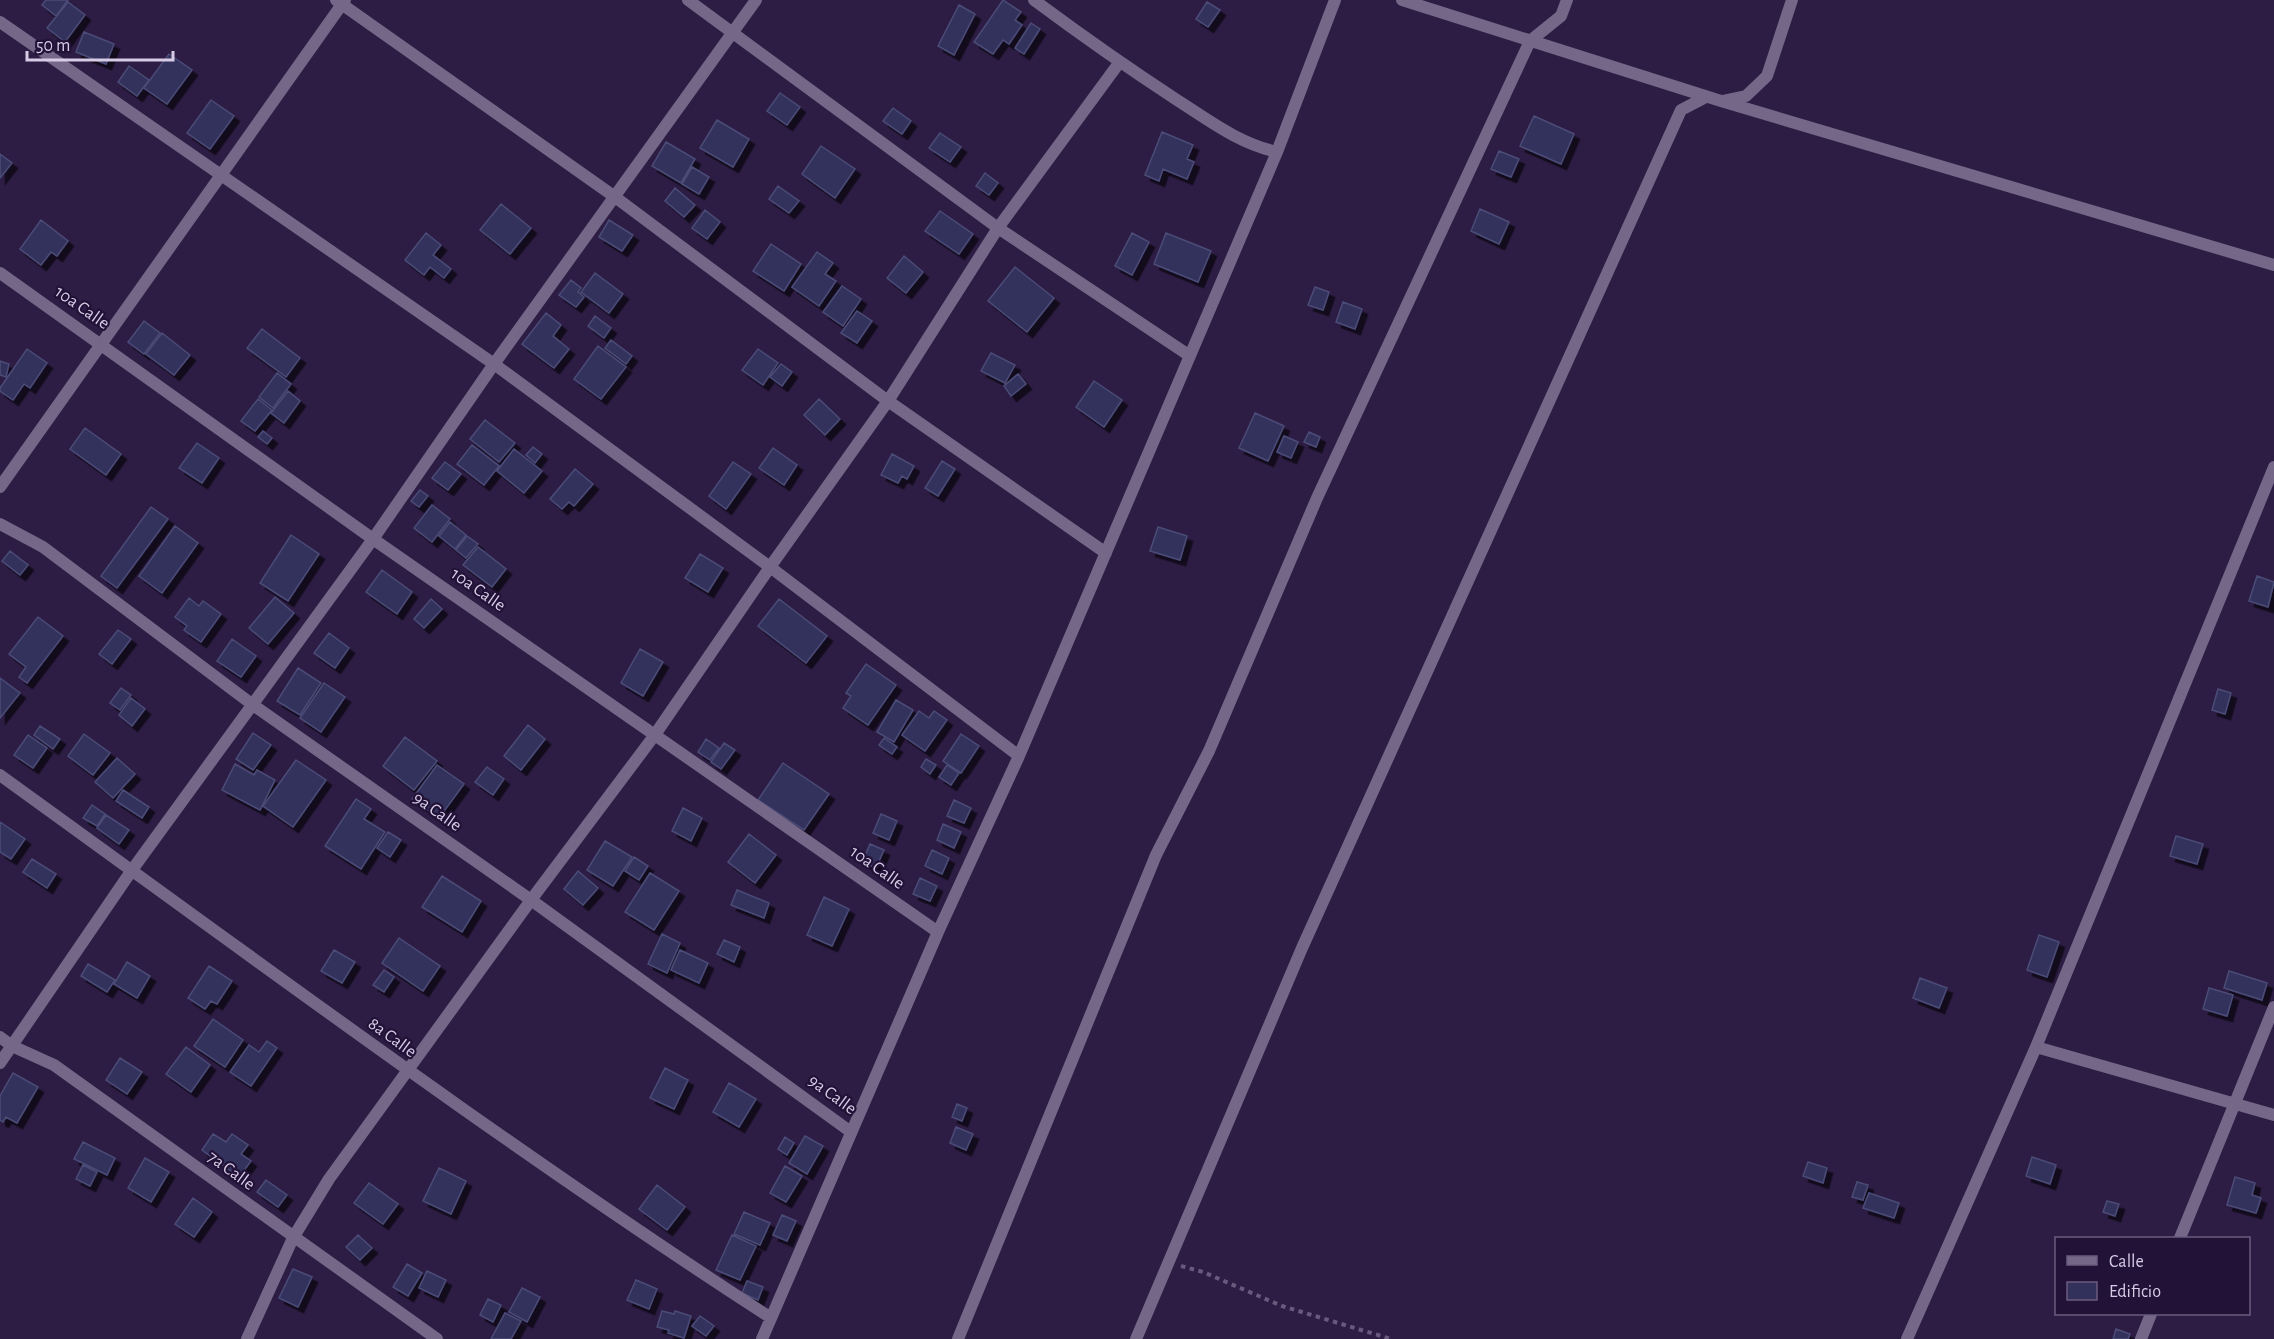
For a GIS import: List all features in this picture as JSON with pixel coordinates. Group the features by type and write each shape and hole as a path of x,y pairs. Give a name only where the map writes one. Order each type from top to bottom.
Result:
{"street":[{"path":"688,0 998,228 1190,356"},
{"path":"0,1064 132,870 373,539 494,364 756,0"},
{"path":"1034,0 1119,63 1232,136 1277,152"},
{"path":"1402,0 1706,97 2274,265"},
{"path":"958,1339 1156,855 1209,751 1317,498 1530,41 1561,16 1567,0"},
{"path":"1721,101 1746,96 1767,76 1792,0"},
{"path":"0,487 341,1 615,197 888,401 1106,553"},
{"path":"762,1339 938,932 1019,756 1277,152 1338,1"},
{"path":"0,22 494,364 770,567 1019,756"},
{"path":"247,1339 293,1238 329,1179 531,900 654,736 888,401 998,228 1119,63"},
{"path":"1136,1339 1302,948 1681,110 1706,97"},
{"name":"10a Calle","path":"0,273 373,539 938,932"},
{"path":"1907,1339 2036,1047 2274,467"},
{"name":"9a Calle","path":"0,524 44,547 253,705 531,900 851,1132"},
{"name":"8a Calle","path":"0,775 408,1072 642,1235 771,1318"},
{"path":"2181,1237 2274,1007"},
{"name":"7a Calle","path":"0,1037 12,1046 54,1065 437,1339"},
{"path":"2036,1047 2274,1115"},
{"path":"2141,1339 2151,1315"}],"path":[{"path":"1168,1263 1203,1272 1282,1306 1391,1339"}],"building":[{"path":"46,0 68,0 56,16 42,5"},
{"path":"1003,0 1021,12 1015,20 1022,25 1009,44 1003,40 993,54 974,42"},
{"path":"68,2 85,15 65,42 47,28"},
{"path":"1207,2 1220,10 1208,27 1196,19"},
{"path":"959,5 975,14 954,55 938,46"},
{"path":"1031,23 1040,29 1024,54 1015,48"},
{"path":"84,32 114,44 106,64 76,52"},
{"path":"169,54 192,70 167,104 144,88"},
{"path":"129,66 149,80 137,96 118,82"},
{"path":"780,93 800,107 787,125 767,111"},
{"path":"211,100 234,116 210,149 187,133"},
{"path":"893,108 911,121 902,134 883,121"},
{"path":"1534,116 1574,134 1561,164 1520,146"},
{"path":"717,120 749,139 733,167 700,148"},
{"path":"1162,132 1193,145 1187,159 1194,162 1187,179 1163,169 1159,181 1145,175"},
{"path":"940,133 961,147 950,162 929,148"},
{"path":"666,142 695,159 681,183 652,166"},
{"path":"821,146 855,169 835,198 802,174"},
{"path":"1499,151 1519,159 1511,177 1491,169"},
{"path":"0,154 12,163 0,178"},
{"path":"692,167 709,177 699,194 682,184"},
{"path":"985,173 998,183 989,195 976,186"},
{"path":"778,186 799,201 789,213 769,199"},
{"path":"675,188 695,205 684,217 665,201"},
{"path":"501,204 531,228 510,254 480,230"},
{"path":"1480,209 1509,222 1499,244 1471,231"},
{"path":"705,210 720,222 707,239 692,228"},
{"path":"940,211 973,234 959,254 925,231"},
{"path":"41,220 68,241 57,256 51,252 41,265 20,249"},
{"path":"609,220 633,235 622,251 599,237"},
{"path":"426,233 441,245 433,255 451,269 444,278 430,267 424,275 405,260"},
{"path":"1132,233 1149,242 1132,275 1115,266"},
{"path":"1166,233 1211,251 1198,282 1154,264"},
{"path":"771,244 801,264 784,291 753,271"},
{"path":"817,252 833,263 825,274 836,281 819,306 792,287"},
{"path":"904,256 923,272 906,293 887,278"},
{"path":"1015,267 1054,298 1027,332 988,301"},
{"path":"595,273 623,294 609,313 581,292"},
{"path":"571,280 581,288 578,292 584,297 576,307 559,295"},
{"path":"842,286 861,299 843,326 823,312"},
{"path":"1315,287 1329,292 1323,310 1308,305"},
{"path":"1343,302 1362,309 1355,329 1336,322"},
{"path":"857,311 872,321 857,343 841,333"},
{"path":"546,313 561,325 553,336 569,349 554,368 522,344"},
{"path":"595,316 611,328 604,338 588,326"},
{"path":"144,321 160,333 144,354 128,342"},
{"path":"262,329 300,358 286,377 247,348"},
{"path":"162,333 190,355 174,375 146,354"},
{"path":"611,340 632,356 626,364 605,348"},
{"path":"598,346 626,367 601,399 574,379"},
{"path":"27,349 47,363 30,388 24,384 13,400 0,391 0,388"},
{"path":"758,349 778,363 763,385 742,370"},
{"path":"991,353 1015,365 1005,383 981,371"},
{"path":"0,361 9,364 6,377 0,375"},
{"path":"781,364 792,372 782,386 770,377"},
{"path":"277,373 291,384 273,408 259,397"},
{"path":"1018,374 1026,384 1011,396 1004,386"},
{"path":"1094,381 1122,400 1104,427 1076,407"},
{"path":"288,391 300,401 284,423 271,413"},
{"path":"258,399 272,410 255,431 241,421"},
{"path":"819,399 840,419 825,435 804,415"},
{"path":"1255,413 1284,426 1268,461 1239,448"},
{"path":"485,420 515,443 499,462 470,439"},
{"path":"85,428 121,454 106,475 70,449"},
{"path":"263,431 272,438 267,444 258,437"},
{"path":"1309,432 1320,437 1316,447 1304,442"},
{"path":"1284,436 1298,442 1291,458 1277,452"},
{"path":"197,443 219,458 202,483 179,468"},
{"path":"472,445 499,466 484,485 457,464"},
{"path":"533,447 542,454 535,463 526,455"},
{"path":"773,448 797,465 784,485 759,468"},
{"path":"514,449 542,471 524,493 497,471"},
{"path":"892,454 914,466 907,479 902,476 898,483 881,475"},
{"path":"942,461 955,469 938,496 925,488"},
{"path":"445,462 461,474 448,490 432,478"},
{"path":"733,462 751,474 726,509 709,496"},
{"path":"575,469 593,484 574,506 569,502 562,509 550,499"},
{"path":"420,490 428,496 419,507 411,501"},
{"path":"432,505 450,519 432,542 414,528"},
{"path":"151,507 168,519 117,588 101,576"},
{"path":"450,522 466,535 455,549 439,536"},
{"path":"175,526 198,543 162,593 139,576"},
{"path":"1158,527 1187,536 1180,560 1150,551"},
{"path":"291,535 319,554 288,601 260,583"},
{"path":"467,536 478,544 466,558 456,550"},
{"path":"478,547 506,569 492,587 463,565"},
{"path":"10,551 28,565 20,575 2,561"},
{"path":"700,554 723,568 708,592 685,578"},
{"path":"382,570 412,592 397,614 366,592"},
{"path":"2257,576 2274,582 2268,607 2249,601"},
{"path":"275,597 294,613 268,644 249,628"},
{"path":"189,598 199,606 203,601 221,614 201,642 184,630 187,626 175,617"},
{"path":"431,599 442,609 424,628 414,619"},
{"path":"779,599 827,636 806,663 758,626"},
{"path":"38,617 63,636 27,683 19,677 26,667 9,654"},
{"path":"118,630 131,639 112,664 99,654"},
{"path":"329,633 349,648 335,668 314,653"},
{"path":"232,639 256,656 241,677 217,661"},
{"path":"640,649 663,662 643,696 621,683"},
{"path":"866,664 896,685 868,725 843,708 851,696 846,693"},
{"path":"298,668 321,683 300,715 277,701"},
{"path":"0,678 20,693 0,718"},
{"path":"324,683 345,697 321,732 300,718"},
{"path":"121,688 131,695 120,710 110,703"},
{"path":"2218,689 2231,693 2225,714 2212,710"},
{"path":"131,698 145,709 132,726 119,715"},
{"path":"896,700 913,710 894,742 877,732"},
{"path":"919,711 929,718 934,711 947,720 925,751 902,735"},
{"path":"528,725 545,739 521,770 504,756"},
{"path":"40,726 60,739 53,749 34,735"},
{"path":"253,733 271,745 253,770 236,759"},
{"path":"84,734 110,753 93,775 68,756"},
{"path":"961,734 979,746 961,773 943,761"},
{"path":"28,735 47,748 33,768 14,755"},
{"path":"405,737 437,761 414,790 383,766"},
{"path":"884,738 897,747 892,754 879,745"},
{"path":"706,739 719,748 710,760 698,752"},
{"path":"724,743 735,750 721,769 711,762"},
{"path":"117,758 135,774 113,798 95,782"},
{"path":"926,759 936,765 930,774 921,767"},
{"path":"296,760 326,780 293,827 263,806"},
{"path":"783,763 829,794 804,830 758,800"},
{"path":"235,764 254,775 257,770 275,780 260,810 222,790"},
{"path":"437,765 464,784 439,818 412,799"},
{"path":"947,765 959,773 951,785 939,777"},
{"path":"487,767 504,779 493,795 475,782"},
{"path":"123,790 149,807 142,818 116,801"},
{"path":"356,799 371,809 364,819 385,832 361,869 325,846"},
{"path":"954,800 971,808 964,823 947,816"},
{"path":"92,805 105,814 97,826 83,818"},
{"path":"683,808 702,818 691,841 672,831"},
{"path":"881,814 897,821 889,840 873,833"},
{"path":"106,815 129,830 119,844 97,828"},
{"path":"0,822 25,839 11,859 0,852"},
{"path":"943,824 961,832 954,848 937,840"},
{"path":"388,832 401,840 390,857 377,848"},
{"path":"749,834 776,855 755,883 728,862"},
{"path":"2176,836 2203,844 2197,864 2170,856"},
{"path":"605,841 632,857 613,886 587,870"},
{"path":"870,844 884,850 876,868 862,862"},
{"path":"932,850 949,858 942,874 925,866"},
{"path":"634,857 648,866 639,880 625,871"},
{"path":"32,859 56,874 47,888 23,872"},
{"path":"578,871 598,888 583,905 564,889"},
{"path":"650,873 679,891 654,930 625,912"},
{"path":"442,876 481,901 462,932 422,907"},
{"path":"920,878 937,886 930,901 913,894"},
{"path":"737,890 769,903 764,918 731,905"},
{"path":"824,897 849,909 832,946 807,935"},
{"path":"662,934 680,943 667,973 648,964"},
{"path":"2039,935 2059,942 2047,977 2027,970"},
{"path":"399,938 440,966 423,991 382,963"},
{"path":"724,940 740,947 734,962 717,954"},
{"path":"334,950 355,962 342,983 321,971"},
{"path":"680,950 708,963 699,983 671,970"},
{"path":"127,962 150,976 137,998 114,984"},
{"path":"88,964 115,980 107,992 81,976"},
{"path":"209,966 232,981 217,1004 211,1001 205,1009 188,998"},
{"path":"384,970 394,977 384,992 373,985"},
{"path":"2229,971 2267,983 2262,1000 2224,988"},
{"path":"1920,978 1947,988 1939,1008 1913,998"},
{"path":"2209,988 2233,995 2227,1016 2203,1009"},
{"path":"213,1019 243,1040 225,1067 194,1046"},
{"path":"267,1041 277,1048 251,1086 230,1072 249,1045 259,1052"},
{"path":"186,1047 210,1065 191,1092 166,1074"},
{"path":"120,1058 142,1072 127,1094 106,1080"},
{"path":"665,1068 688,1080 674,1109 650,1098"},
{"path":"13,1073 38,1087 17,1123 6,1117 3,1122 0,1120 0,1096"},
{"path":"729,1083 756,1099 739,1127 713,1112"},
{"path":"957,1104 967,1108 962,1121 952,1117"},
{"path":"956,1127 973,1134 966,1150 950,1143"},
{"path":"213,1134 226,1142 232,1134 248,1145 241,1154 251,1161 239,1177 202,1150"},
{"path":"805,1136 823,1146 807,1174 789,1163"},
{"path":"785,1137 794,1143 787,1155 778,1149"},
{"path":"83,1142 115,1158 107,1175 74,1159"},
{"path":"2032,1157 2056,1165 2050,1184 2026,1176"},
{"path":"145,1158 169,1172 151,1202 128,1188"},
{"path":"1808,1162 1827,1168 1823,1183 1803,1176"},
{"path":"83,1165 97,1172 90,1186 76,1179"},
{"path":"785,1166 802,1176 786,1202 770,1193"},
{"path":"439,1168 466,1181 451,1214 423,1201"},
{"path":"2235,1177 2255,1183 2252,1195 2261,1198 2256,1213 2227,1205"},
{"path":"266,1180 287,1195 278,1207 257,1192"},
{"path":"1857,1182 1868,1185 1863,1200 1852,1197"},
{"path":"369,1183 398,1204 383,1224 354,1203"},
{"path":"657,1185 685,1207 667,1230 639,1209"},
{"path":"1869,1193 1899,1203 1894,1218 1863,1208"},
{"path":"193,1198 212,1212 194,1237 175,1224"},
{"path":"2107,1201 2119,1204 2115,1216 2103,1212"},
{"path":"744,1212 770,1223 760,1245 734,1234"},
{"path":"782,1215 796,1221 787,1241 773,1235"},
{"path":"358,1235 372,1248 360,1260 346,1247"},
{"path":"732,1235 756,1246 740,1280 716,1270"},
{"path":"407,1264 422,1273 408,1296 393,1287"},
{"path":"293,1269 312,1277 298,1307 279,1298"},
{"path":"427,1271 446,1280 438,1297 419,1288"},
{"path":"636,1280 657,1289 649,1309 627,1300"},
{"path":"747,1281 763,1287 758,1300 742,1293"},
{"path":"522,1288 540,1297 527,1322 509,1312"},
{"path":"488,1299 501,1305 493,1322 480,1315"},
{"path":"662,1311 674,1314 675,1311 691,1316 684,1338 657,1327"},
{"path":"505,1313 521,1321 511,1339 491,1339"},
{"path":"700,1316 714,1326 706,1336 692,1326"},
{"path":"2116,1329 2130,1334 2128,1339 2113,1339"}]}
